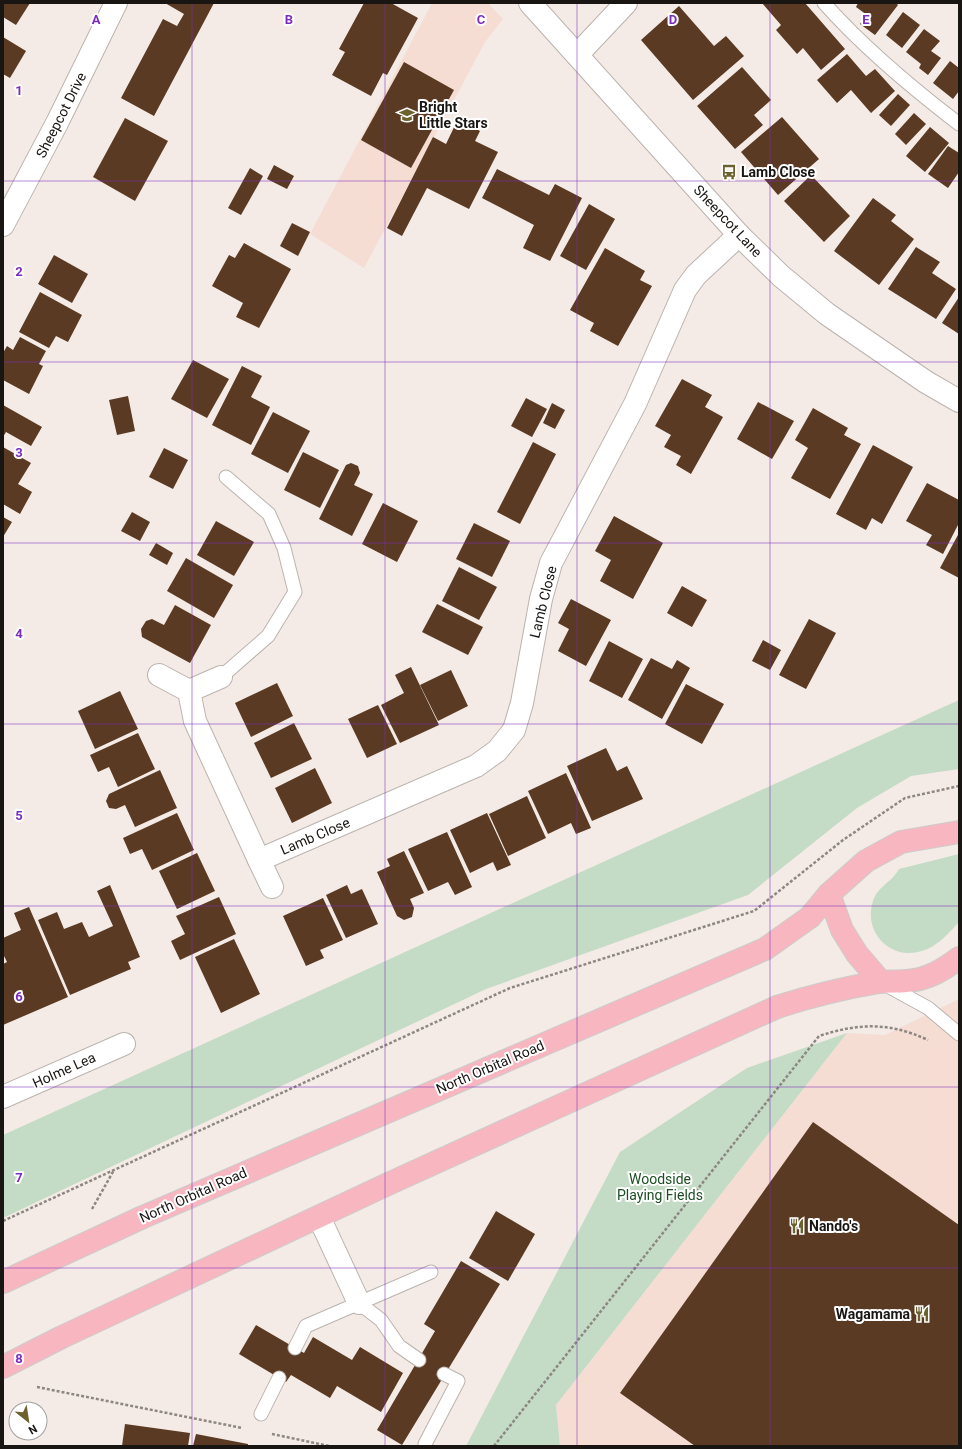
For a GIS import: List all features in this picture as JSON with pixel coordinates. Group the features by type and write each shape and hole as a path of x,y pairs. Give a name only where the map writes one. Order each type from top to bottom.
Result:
{"highway":[{"name":"North Orbital Road","path":"3,1282 143,1217 765,950 810,917 829,894 866,861 901,842 959,832"},
{"path":"829,894 842,930 857,954 881,982"},
{"path":"3,1367 62,1337 395,1180 777,1007 811,996 881,982 908,982 931,976 959,958"}],"street":[{"name":"Sheepcot Drive","path":"3,225 57,124 116,3"},
{"name":"Sheepcot Lane","path":"530,3 739,235 781,276 827,314 926,382 959,401"},
{"path":"577,55 626,3"},
{"name":"Lamb Close","path":"259,860 476,766 502,746 514,730 522,703 542,599 551,563 635,404 685,290 696,275 739,235"},
{"path":"159,675 189,691"},
{"path":"189,691 221,678"},
{"path":"189,691 195,721 272,887"},
{"name":"Holme Lea","path":"3,1097 124,1044"},
{"path":"319,1217 359,1302"}],"lane":[{"path":"824,3 841,21 927,100 959,124"},
{"path":"221,678 268,636 294,592 284,548 269,514 226,477"},
{"path":"881,982 928,1008 957,1032"},
{"path":"295,1348 306,1326 431,1272"},
{"path":"359,1302 381,1320 399,1346 419,1360"},
{"path":"426,1444 458,1381 444,1374"},
{"path":"261,1414 280,1378"}],"path":[{"path":"3,1222 510,988 754,911 843,840 905,798 959,786"},
{"path":"494,1446 819,1036 843,1028 880,1026 908,1031 936,1045 957,1032"},
{"path":"37,1387 244,1429"},
{"path":"267,1434 329,1446"}],"shaded area":[{"path":"432,3 488,3 503,19 485,42 364,268 310,234"},
{"path":"959,999 959,1446 560,1446 556,1405 847,1033 885,1035"}],"green space":[{"path":"959,700 959,769 911,776 857,808 748,895 486,989 3,1218 3,1135"},
{"path":"959,854 959,922 941,940 930,948 918,952 907,953 888,947 880,940 875,932 872,922 871,912 873,901 878,892 899,869"},
{"name":"Woodside Playing Fields","path":"847,1033 556,1405 560,1446 466,1446 620,1152 747,1068"}],"building":[{"path":"3,3 30,3 16,25 3,17"},
{"path":"165,3 214,3 154,116 121,98 163,19 177,26 184,14"},
{"path":"364,3 391,3 418,18 387,75 383,73 371,96 332,75 345,52 339,49"},
{"path":"762,3 805,3 845,49 821,70 803,48 797,54 776,30 781,25"},
{"path":"858,3 896,3 898,5 875,35 860,24 867,15 856,7"},
{"path":"679,6 714,46 726,36 744,56 693,100 641,40"},
{"path":"903,12 920,25 902,48 886,35"},
{"path":"924,29 940,41 931,51 941,58 928,75 919,68 921,64 906,52"},
{"path":"3,37 26,51 10,78 3,74"},
{"path":"847,54 866,76 875,69 895,91 871,113 851,90 837,103 817,80"},
{"path":"950,61 959,68 959,91 953,99 933,83"},
{"name":"Bright Little Stars","path":"404,62 454,90 411,168 361,140"},
{"path":"742,67 771,100 754,115 763,125 735,149 697,106"},
{"path":"898,94 910,105 891,126 879,115"},
{"path":"914,113 926,124 906,145 895,134"},
{"path":"782,117 819,159 778,195 741,152"},
{"path":"125,118 168,141 135,201 93,177"},
{"path":"458,119 480,131 475,141 498,152 469,209 427,188 402,236 387,228 433,137 446,144"},
{"path":"930,127 949,143 925,172 906,156"},
{"path":"948,146 959,153 959,172 948,188 928,174"},
{"path":"274,165 294,176 287,189 267,179"},
{"path":"250,168 263,176 241,215 228,208"},
{"path":"497,169 549,195 555,184 582,198 550,261 523,248 534,225 482,198"},
{"path":"811,175 850,216 824,242 784,201"},
{"path":"873,198 896,215 891,221 914,239 879,285 834,251"},
{"path":"589,204 615,219 586,270 560,256"},
{"path":"292,223 310,232 298,256 280,246"},
{"path":"244,243 291,269 259,328 236,317 243,303 212,286 229,255 235,258"},
{"path":"916,247 940,262 932,273 956,289 936,319 888,289"},
{"path":"605,248 645,271 640,280 652,286 618,346 590,331 594,323 570,310"},
{"path":"54,255 88,274 72,303 38,284"},
{"path":"40,292 82,315 68,342 56,336 49,348 19,332"},
{"path":"959,297 959,334 942,323"},
{"path":"20,337 46,351 39,364 43,366 29,394 3,380 3,353 7,346 13,350"},
{"path":"193,360 229,379 207,418 171,399"},
{"path":"242,366 262,376 251,397 270,407 251,445 212,425"},
{"path":"682,379 712,395 705,407 723,417 691,474 676,465 681,456 664,447 671,435 655,426"},
{"path":"128,396 135,431 117,435 109,400"},
{"path":"526,398 547,409 532,437 511,426"},
{"path":"758,402 794,421 772,459 737,439"},
{"path":"552,403 565,410 555,429 543,423"},
{"path":"3,405 42,427 31,446 6,432 3,437"},
{"path":"813,408 848,428 844,435 861,444 830,499 791,478 808,448 795,440"},
{"path":"273,412 310,431 288,473 251,454"},
{"path":"533,442 556,454 520,524 497,512"},
{"path":"873,445 913,467 882,524 872,518 866,530 836,514"},
{"path":"3,447 31,463 18,484 32,492 20,514 3,504"},
{"path":"164,448 188,460 173,489 149,477"},
{"path":"303,452 339,470 320,508 284,490"},
{"path":"351,463 358,466 360,473 354,485 373,494 352,536 319,519 346,465"},
{"path":"927,483 959,500 959,523 943,554 926,545 932,535 906,521"},
{"path":"383,503 418,521 397,562 362,544"},
{"path":"132,512 150,522 140,541 121,531"},
{"path":"614,516 663,543 633,599 600,581 611,560 595,551"},
{"path":"3,517 12,522 3,537"},
{"path":"216,521 254,542 234,576 197,555"},
{"path":"474,523 510,541 492,577 456,559"},
{"path":"959,533 959,578 940,568"},
{"path":"156,543 173,553 167,565 149,555"},
{"path":"186,558 233,585 214,618 167,591"},
{"path":"459,567 497,587 479,620 442,601"},
{"path":"682,586 707,600 692,627 667,613"},
{"path":"571,599 611,620 586,666 558,651 569,629 558,623"},
{"path":"437,604 483,627 468,655 422,632"},
{"path":"175,605 211,625 190,663 142,637 141,629 146,621 152,619 164,625"},
{"path":"809,619 836,633 806,689 779,675"},
{"path":"763,640 781,650 770,670 752,661"},
{"path":"609,641 643,659 622,698 589,681"},
{"path":"651,658 672,669 677,660 690,668 662,719 628,700"},
{"path":"411,667 439,725 400,743 381,705 404,693 395,675"},
{"path":"451,670 468,706 438,721 420,685"},
{"path":"277,683 293,716 251,737 235,703"},
{"path":"686,684 724,704 702,744 665,724"},
{"path":"120,691 138,729 95,749 78,711"},
{"path":"378,705 397,744 367,758 348,719"},
{"path":"294,723 312,759 271,778 254,743"},
{"path":"138,733 155,769 118,787 109,767 98,772 90,755"},
{"path":"606,748 617,771 627,766 643,799 592,821 567,766"},
{"path":"315,768 332,803 292,823 275,788"},
{"path":"160,770 177,808 135,827 125,805 116,809 109,808 106,801 109,794"},
{"path":"566,773 591,828 576,834 571,823 548,834 528,791"},
{"path":"527,796 546,838 508,856 489,814"},
{"path":"177,813 194,850 152,870 142,849 130,854 123,838"},
{"path":"487,813 511,865 497,871 493,862 470,873 450,830"},
{"path":"447,832 472,887 455,895 448,882 428,891 408,849"},
{"path":"404,851 424,893 410,899 414,908 412,917 404,920 397,916 377,872 390,866 387,859"},
{"path":"197,853 215,891 177,909 159,871"},
{"path":"110,885 140,957 128,962 131,969 70,995 38,920 57,912 64,929 82,922 89,937 113,926 97,891"},
{"path":"347,885 351,894 362,889 378,924 346,938 326,895"},
{"path":"219,897 236,934 180,960 171,941 185,934 176,916"},
{"path":"323,898 343,940 320,950 324,958 306,966 283,916"},
{"path":"29,907 68,997 3,1025 3,964 7,962 3,954 3,938 21,930 14,913"},
{"path":"234,939 260,994 221,1013 195,957"},
{"path":"813,1122 959,1225 959,1446 695,1446 620,1393"},
{"path":"496,1211 535,1234 508,1281 469,1258"},
{"path":"461,1261 500,1284 402,1445 377,1430 435,1331 424,1324"},
{"path":"256,1325 304,1353 313,1337 352,1360 360,1347 403,1373 381,1412 337,1386 330,1398 291,1375 286,1382 239,1354"},
{"path":"125,1424 190,1433 188,1446 122,1446"},
{"path":"196,1434 248,1444 248,1446 193,1446"}],"place":[{"name":"Bright Little Stars","path":"407,115"},
{"name":"Lamb Close","path":"729,172"},
{"name":"Nando's","path":"797,1226"},
{"name":"Wagamama","path":"922,1314"}]}
